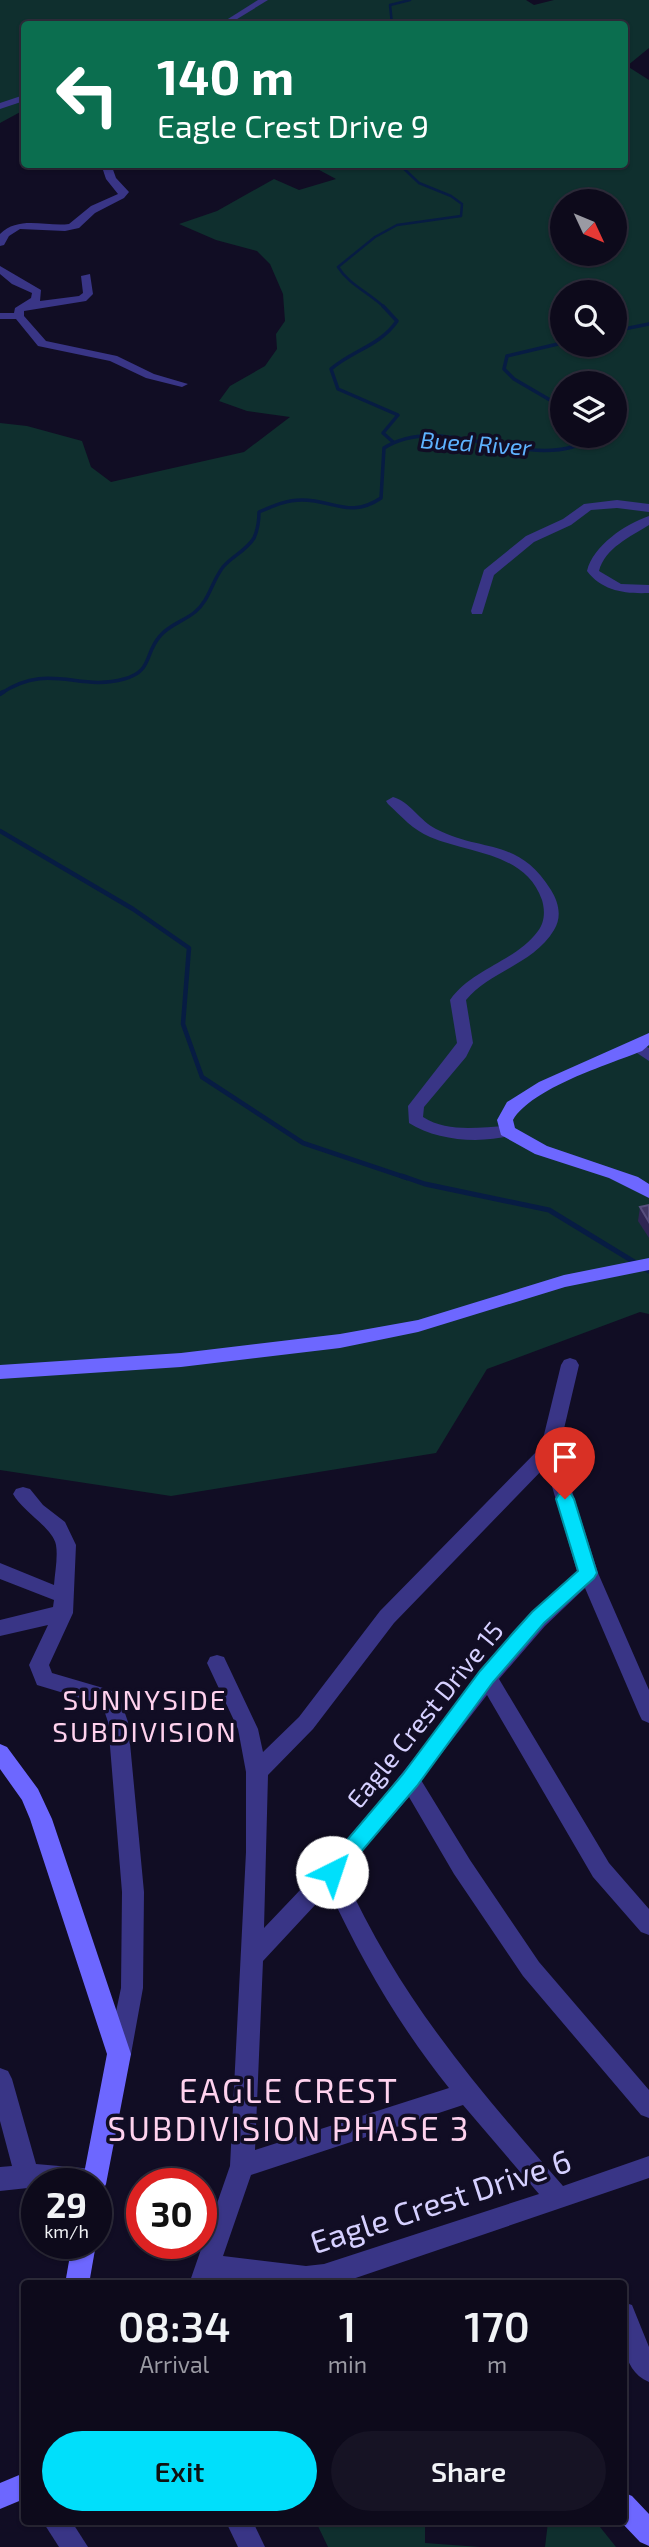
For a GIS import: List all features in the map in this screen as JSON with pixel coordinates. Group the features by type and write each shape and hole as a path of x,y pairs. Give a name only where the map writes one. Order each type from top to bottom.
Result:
{"main road":[{"path":"645,1047 545,1086 513,1106 505,1120 507,1131 519,1140 552,1156 617,1174 649,1192"},
{"path":"0,1372 181,1360 340,1340 418,1326 565,1281 649,1264"},
{"path":"0,1753 31,1796 41,1819 119,2054 97,2168"},
{"path":"78,2280 81,2259"},
{"path":"0,2496 21,2487"},
{"path":"627,2509 649,2533"}],"street":[{"path":"229,21 264,0"},
{"path":"0,106 21,99"},
{"path":"0,243 6,232 15,228 65,228 79,225 91,211 121,196 124,192 109,176 107,168"},
{"path":"0,269 16,282 37,292 38,295 19,310 19,316 42,344 113,358 150,376 182,384"},
{"path":"27,306 82,299 88,294 86,276"},
{"path":"0,316 19,316"},
{"path":"477,611 488,573 530,539 567,522 588,507 617,504 649,508"},
{"path":"649,520 593,564 593,571 599,580 612,586 649,589"},
{"path":"393,801 430,832 517,859 539,881 552,909 545,932 537,942 462,994 458,1000 465,1043 460,1053 416,1105 415,1119 433,1129 466,1132 507,1131"},
{"path":"570,1365 550,1450 588,1573 643,1682 649,1714"},
{"path":"257,1772 306,1723 387,1617 550,1450"},
{"path":"23,1494 36,1510 58,1527 66,1545 63,1603 39,1665 40,1673 44,1679 103,1696 112,1702 118,1722 134,1892 132,1988 119,2054"},
{"path":"0,1572 47,1591 63,1603"},
{"name":"Eagle Crest Drive 15","path":"252,1957 332,1872 410,1780 487,1677 538,1617 588,1573"},
{"path":"0,1629 63,1603"},
{"path":"204,2275 242,2166 257,1852 257,1772 248,1729 217,1663"},
{"path":"487,1677 601,1870 649,1925"},
{"path":"410,1780 462,1867 531,1969 649,2107"},
{"path":"332,1872 354,1922 412,2020 467,2093 559,2199"},
{"path":"0,2079 25,2168"},
{"path":"242,2166 467,2093"},
{"name":"Eagle Crest Drive 6","path":"204,2275 306,2278 324,2276 649,2167"},
{"path":"0,2179 21,2176"},
{"path":"627,2325 636,2350 649,2369"},
{"path":"58,2525 75,2547"},
{"path":"241,2525 252,2547"}],"green space":[{"path":"0,0 526,0 534,5 554,0 649,0 649,48 628,65 628,21 21,21 21,112 0,123"},
{"path":"628,67 649,80 649,1314 640,1312 487,1369 436,1453 171,1496 0,1470 0,423 27,426 82,441 91,467 111,482 244,452 290,417 247,411 219,401 230,386 265,366 277,349 276,334 285,321 283,294 270,264 257,251 216,240 179,224 217,211 274,179 299,190 336,179 316,168 628,168"},
{"path":"317,2525 425,2525 425,2543 480,2547 328,2547"},
{"path":"548,2525 598,2525 616,2547 545,2547"}],"building":[{"path":"649,1205 649,1222 640,1207"}],"waterway":[{"path":"392,21 390,5 410,0"},
{"path":"384,308 348,279 338,267 375,237 397,225 461,216 462,204 451,196 419,183 403,168"},
{"path":"384,308 397,321 383,336 331,369 338,389 398,415 383,433 393,442"},
{"name":"Bued River","path":"627,328 649,324"},
{"name":"Bued River","path":"550,346 507,356 504,369 514,379 550,400"},
{"name":"Bued River","path":"3,692 0,694 18,684 49,678 107,682 133,676 144,667 160,636 200,607 223,567 251,543 259,512 296,500 351,508 370,504 381,498 384,448 408,438 434,436 545,451 565,448"},
{"path":"0,831 133,909 189,948 183,1024 202,1077 303,1143 407,1178"},
{"path":"402,1176 425,1184 549,1210 649,1271"}],"district":[{"name":"SUNNYSIDE SUBDIVISION","path":"145,1715"},
{"name":"EAGLE CREST SUBDIVISION PHASE 3","path":"289,2109"}],"route":[{"path":"332,1872 410,1780 519,1639 538,1617 588,1573 565,1499"}]}
